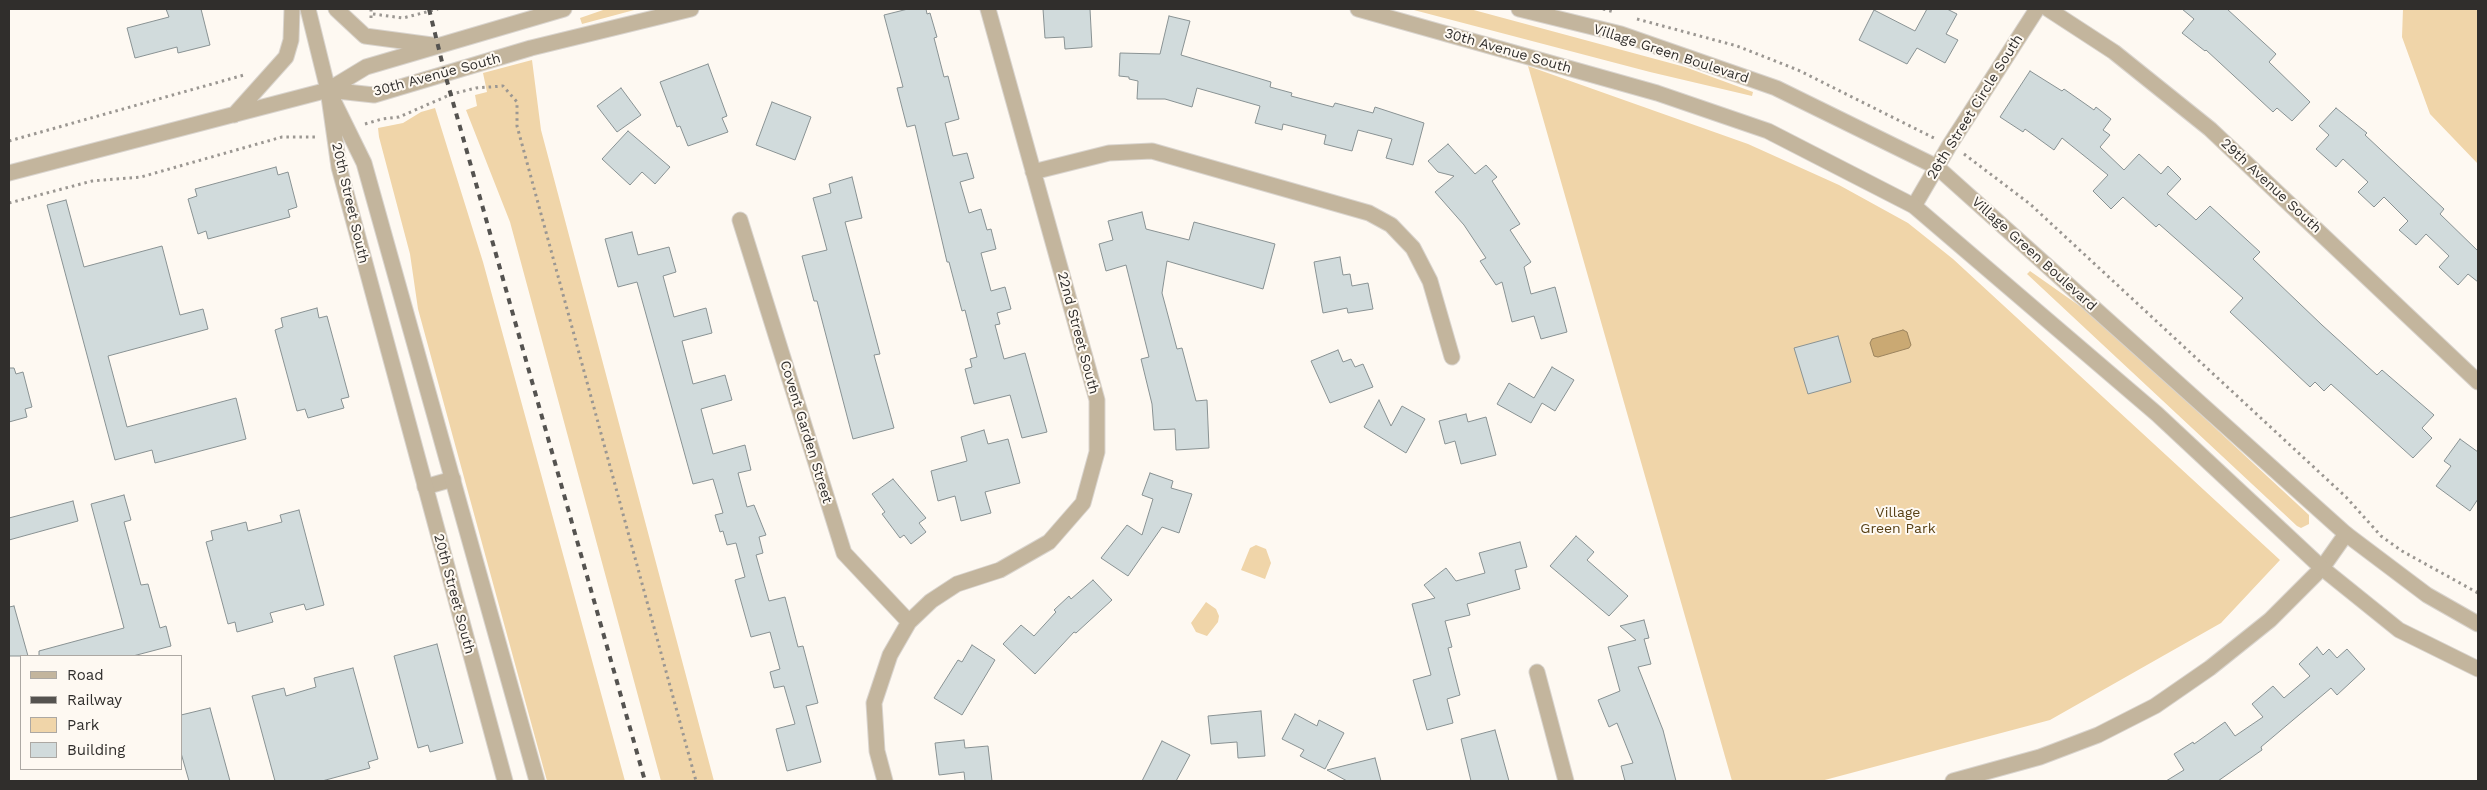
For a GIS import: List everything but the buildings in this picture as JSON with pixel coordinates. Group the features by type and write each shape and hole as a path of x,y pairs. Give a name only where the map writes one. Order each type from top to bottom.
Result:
{"street":[{"path":"234,115 286,57 291,40 292,9"},
{"path":"308,9 328,90 366,67 564,9"},
{"path":"336,9 365,36 438,46"},
{"name":"30th Avenue South","path":"9,173 328,90 374,95 531,48 691,9"},
{"name":"22nd Street South","path":"886,781 877,751 874,703 890,655 909,622 931,601 957,584 1000,570 1049,542 1083,503 1097,452 1097,400 988,9"},
{"name":"30th Avenue South","path":"1358,9 1657,93 1768,130 1914,206"},
{"name":"Village Green Boulevard","path":"1519,9 1620,34 1776,88 1937,167 2346,534 2427,595 2478,624"},
{"name":"26th Street Circle South","path":"1914,206 2037,9"},
{"name":"29th Avenue South","path":"2048,9 2114,52 2210,129 2478,382"},
{"name":"20th Street South","path":"328,90 364,163 537,781"},
{"name":"20th Street South","path":"328,90 339,167 505,781"},
{"path":"1034,172 1109,153 1152,151 1369,213 1391,225 1413,248 1430,281 1452,357"},
{"path":"1914,206 2157,414 2322,568 2399,630 2478,670"},
{"name":"Covent Garden Street","path":"740,220 844,554 909,622"},
{"path":"425,487 453,479"},
{"path":"1953,781 2040,757 2098,735 2155,706 2210,668 2270,620 2322,568 2346,534"},
{"path":"1537,672 1566,781"}],"path":[{"path":"371,9 372,14 403,18 438,9"},
{"path":"9,140 244,76 250,70"},
{"path":"382,119 399,118 452,94 476,88 503,86 517,102 517,126 696,781"},
{"path":"9,203 92,181 141,177 282,137 312,139"}],"green space":[{"path":"606,9 638,9 582,24 580,18"},
{"path":"1410,9 1470,9 1685,67 1753,92 1752,96 1650,72"},
{"path":"2403,9 2478,9 2478,164 2430,114 2402,37"},
{"path":"532,60 541,130 714,781 661,781 510,222 466,110 477,106 475,95 487,92 483,73"},
{"name":"Village Green Park","path":"1528,66 1748,144 1839,185 1908,223 1953,259 2280,560 2221,623 2050,720 1821,781 1732,781"},
{"path":"435,108 483,262 625,781 547,781 418,309 410,254 379,137 378,128 403,123 421,112"},
{"path":"2030,271 2084,309 2171,387 2309,515 2309,524 2301,528 2297,526 2027,274"},
{"path":"1256,545 1266,549 1271,563 1265,579 1241,570 1250,548"},
{"path":"1206,602 1216,609 1219,616 1218,622 1207,636 1196,632 1191,623"}],"shaded area":[{"path":"1903,330 1907,332 1911,345 1909,348 1878,357 1874,356 1870,343 1872,339"}],"railway":[{"path":"429,9 445,74 645,781"}]}
